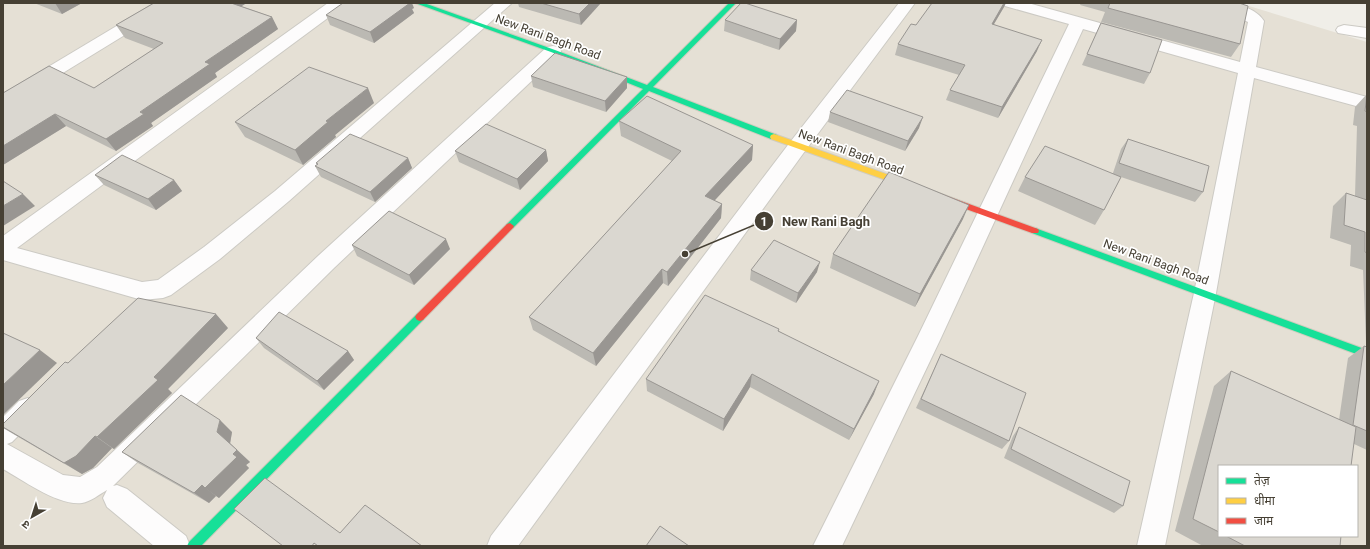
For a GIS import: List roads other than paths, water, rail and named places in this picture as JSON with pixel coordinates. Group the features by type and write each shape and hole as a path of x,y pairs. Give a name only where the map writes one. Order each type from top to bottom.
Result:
{"street":[{"path":"3,102 166,3"},
{"path":"3,247 338,3"},
{"name":"New Rani Bagh Road","path":"418,3 553,51 798,146 988,213 1367,354"},
{"path":"3,252 142,291 163,288 184,275 282,196 504,3"},
{"path":"193,546 733,3"},
{"path":"502,546 798,146 907,3"},
{"path":"1011,3 1367,103"},
{"path":"1150,546 1205,293 1256,20 1248,14 1207,3"},
{"path":"827,546 928,340 1078,22"},
{"path":"1344,30 1367,33"},
{"path":"3,455 60,487 82,490 106,476 326,262 553,51"},
{"path":"3,434 43,395"},
{"path":"117,498 176,546"}],"place":[{"name":"New Rani Bagh","path":"685,254"}]}
